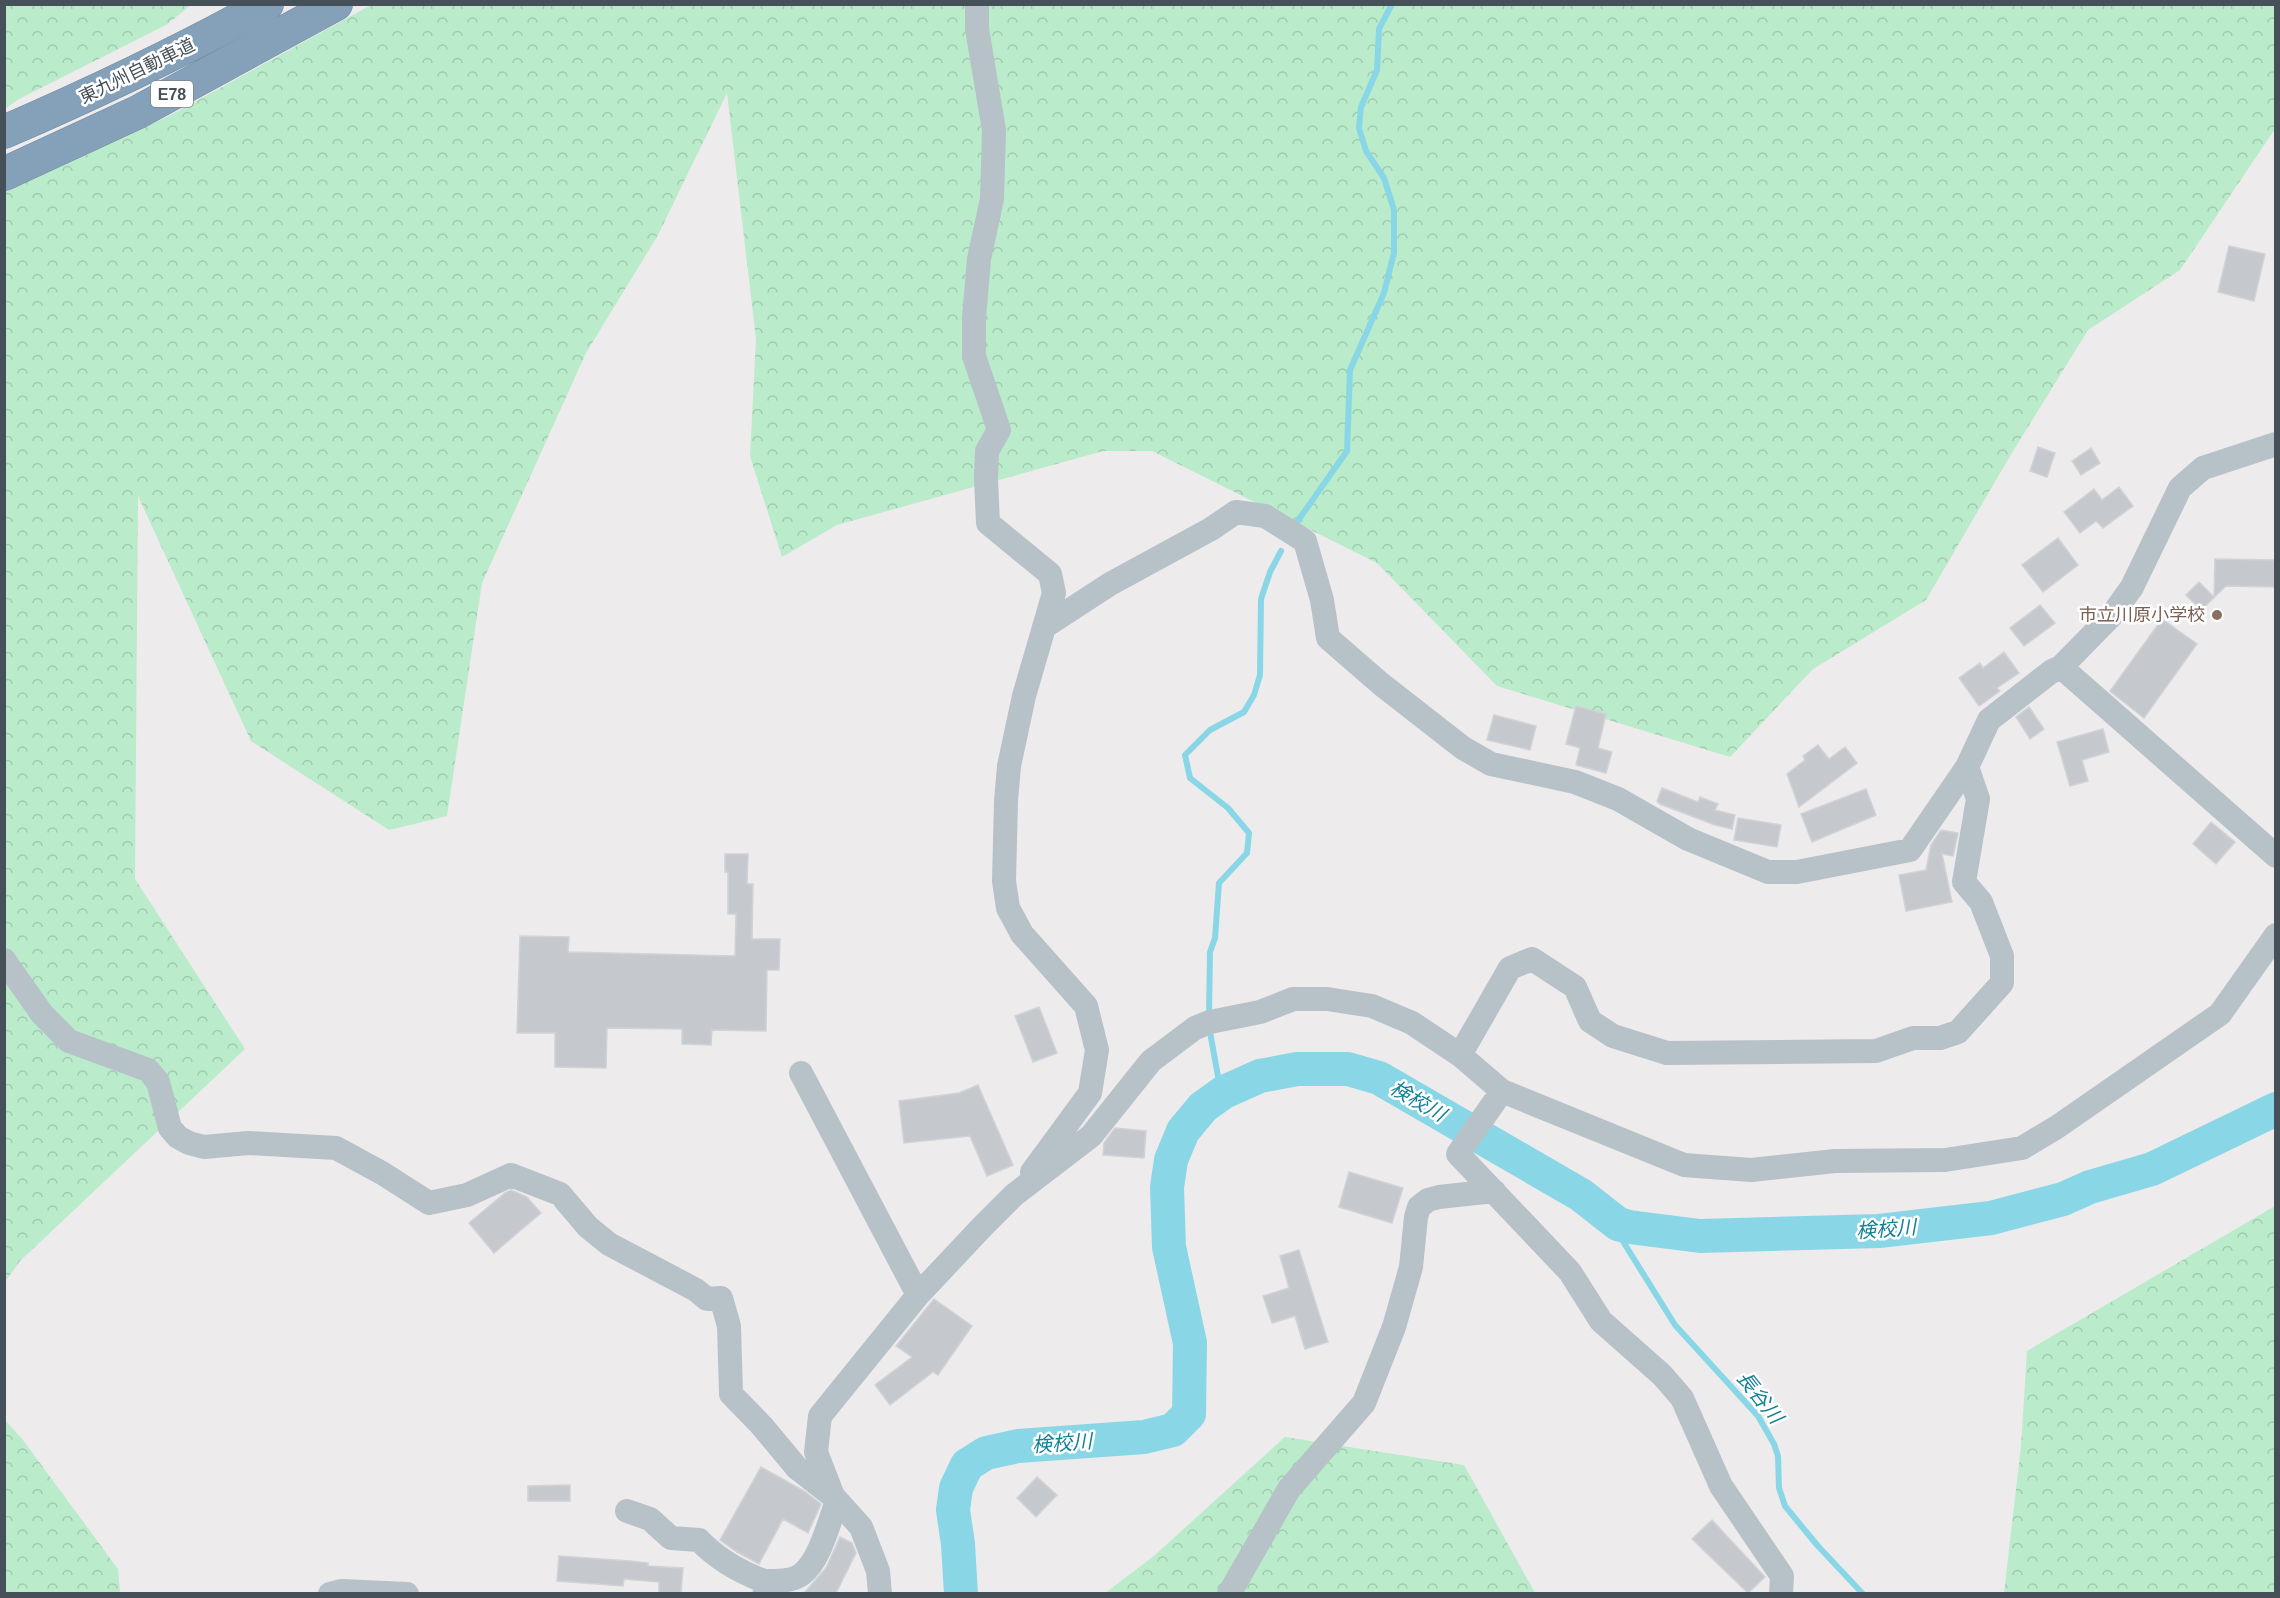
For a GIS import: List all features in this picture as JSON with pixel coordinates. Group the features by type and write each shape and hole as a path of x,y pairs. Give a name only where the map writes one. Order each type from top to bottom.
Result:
{"highway":[{"name":"東九州自動車道","path":"4,132 196,42 267,4"},
{"name":"東九州自動車道","path":"4,174 138,112 336,4"}],"street":[{"path":"627,1511 650,1519 671,1538 699,1540 710,1551 765,1587 801,1576 813,1562 835,1498 816,1452 820,1416 918,1295 1014,1195 1090,1093 1097,1050 1086,1006 1022,934 1008,908 1005,890 1006,801 1010,766 1024,696 1054,593 1050,574 988,523 987,451 999,430 974,356 974,318 979,260 992,199 994,130 977,29 977,4"},
{"path":"1044,627 1110,584 1236,512 1265,516 1305,541 1322,600 1329,638 1381,684 1462,748 1491,764 1586,786 1618,800 1688,839 1768,872 1797,872 1910,850 1966,767 1989,720 2052,671 2061,667 2112,615 2132,587 2180,488 2203,468 2276,444"},
{"path":"2061,667 2276,856"},
{"path":"1460,1055 1510,968 1532,958 1575,987 1590,1021 1613,1036 1667,1053 1875,1051 1913,1038 1940,1038 1958,1032 2002,983 2001,956 1981,902 1964,882 1978,799 1966,767"},
{"path":"1014,1195 1091,1136 1151,1061 1195,1028 1210,1022 1260,1012 1293,999 1327,999 1372,1006 1412,1023 1460,1055 1502,1090 1684,1165 1751,1170 1835,1161 1945,1160 2022,1149 2220,1014 2276,935"},
{"path":"4,960 42,1014 69,1041 148,1070 158,1082 170,1128 178,1137 189,1143 204,1147 266,1143 336,1149 382,1173 429,1203 467,1195 511,1175 560,1194 588,1227 609,1244 696,1290 707,1299 721,1298 729,1326 731,1394 762,1426 796,1468 835,1498 861,1527 878,1571 880,1593"},
{"path":"801,1073 918,1295"},
{"path":"1502,1090 1458,1154 1570,1272 1601,1321 1662,1375 1682,1398 1721,1486 1782,1576 1780,1593"},
{"path":"1229,1593 1289,1489 1364,1403 1394,1327 1411,1267 1419,1207 1428,1200 1439,1197 1494,1191"},
{"path":"330,1593 342,1591 407,1593"}],"green space":[{"path":"5,4 191,5 166,25 19,99 5,109"},
{"path":"371,5 2275,5 2275,129 2180,270 2088,330 2010,456 1926,600 1813,669 1730,757 1497,686 1377,563 1152,451 1103,451 837,525 782,557 750,456 756,339 727,93 658,235 586,353 482,583 447,816 389,830 251,741 138,496 135,879 245,1049 20,1261 5,1282 5,192 171,115"},
{"path":"2275,1206 2275,1593 2004,1593 2021,1446 2027,1351"},
{"path":"4,1419 23,1440 118,1569 120,1593 5,1593"},
{"path":"1285,1437 1464,1465 1535,1593 1104,1594 1155,1555"}],"building":[{"path":"2229,246 2265,254 2254,301 2218,292"},
{"path":"2038,447 2055,453 2047,477 2030,471"},
{"path":"2091,448 2100,463 2081,475 2072,461"},
{"path":"2119,487 2133,506 2103,528 2096,521 2080,533 2064,512 2094,489 2102,500"},
{"path":"2058,538 2078,565 2043,592 2022,565"},
{"path":"2215,559 2276,560 2276,587 2226,586 2201,610 2186,595 2199,582 2214,597"},
{"path":"2040,605 2055,623 2024,646 2010,628"},
{"path":"2162,619 2197,644 2144,718 2110,691"},
{"path":"2004,652 2019,673 1997,688 2000,691 1979,706 1959,678 1980,663 1983,668"},
{"path":"1576,706 1606,714 1598,748 1612,752 1606,773 1576,765 1580,748 1566,744"},
{"path":"2029,707 2044,729 2030,739 2016,717"},
{"path":"1494,715 1536,726 1530,750 1487,740"},
{"path":"2103,729 2109,752 2082,760 2088,781 2070,786 2057,742"},
{"path":"1818,745 1829,759 1845,747 1857,763 1799,807 1787,774 1805,760 1803,756"},
{"path":"1662,788 1698,802 1700,797 1718,804 1715,810 1735,815 1732,829 1660,804 1657,801"},
{"path":"1866,789 1876,815 1812,842 1801,814"},
{"path":"1738,818 1781,825 1777,847 1734,840"},
{"path":"2211,822 2235,842 2216,864 2193,844"},
{"path":"1941,830 1958,833 1953,856 1942,854 1952,902 1906,911 1899,875 1926,870 1931,845"},
{"path":"725,854 748,854 747,884 753,884 752,939 780,939 779,970 767,970 766,1031 712,1030 711,1045 682,1044 682,1029 607,1028 606,1068 555,1067 555,1033 517,1033 520,936 569,937 568,952 735,956 736,914 728,914 728,872 725,872"},
{"path":"1039,1007 1057,1053 1033,1062 1015,1016"},
{"path":"978,1085 1013,1165 987,1176 970,1136 904,1143 899,1101 959,1093"},
{"path":"1115,1128 1146,1131 1144,1158 1103,1155 1104,1143"},
{"path":"1349,1172 1403,1188 1392,1223 1339,1207"},
{"path":"511,1190 527,1197 541,1213 494,1253 469,1223"},
{"path":"1299,1250 1328,1342 1305,1349 1295,1316 1272,1323 1263,1296 1289,1288 1280,1256"},
{"path":"934,1299 972,1326 938,1375 933,1372 890,1405 875,1385 912,1357 896,1346"},
{"path":"761,1467 804,1491 821,1504 808,1533 783,1519 759,1564 720,1540"},
{"path":"1037,1477 1057,1495 1036,1517 1017,1498"},
{"path":"570,1485 570,1501 528,1501 528,1486"},
{"path":"1712,1520 1765,1577 1748,1593 1692,1539"},
{"path":"840,1537 852,1543 856,1553 836,1593 804,1593 826,1568"},
{"path":"559,1556 630,1561 648,1563 648,1566 683,1568 681,1593 659,1593 659,1582 624,1579 623,1586 557,1581"}],"waterway":[{"path":"1297,522 1347,451 1350,370 1384,293 1394,253 1394,210 1384,178 1366,151 1359,128 1361,107 1377,70 1379,29 1392,4"},
{"path":"1209,1014 1210,952 1215,938 1219,883 1247,853 1249,833 1228,808 1190,778 1185,755 1210,730 1244,712 1254,695 1260,675 1261,599 1270,572 1281,551"},
{"path":"1210,1032 1219,1082 1224,1092"},
{"name":"検校川","path":"961,1594 953,1510 956,1488 967,1465 986,1453 1018,1446 1144,1437 1173,1430 1189,1414 1190,1343 1169,1247 1167,1187 1171,1160 1183,1131 1203,1107 1224,1092 1260,1076 1297,1069 1348,1069 1379,1078 1581,1195 1618,1224 1700,1236 1879,1231 1991,1218 2063,1199 2090,1187 2152,1169 2276,1109"},
{"name":"長谷川","path":"1618,1224 1624,1243 1675,1325 1758,1416 1778,1456 1779,1488 1785,1506 1817,1545 1863,1594"}],"place":[{"name":"市立川原小学校","path":"2217,615"}]}
